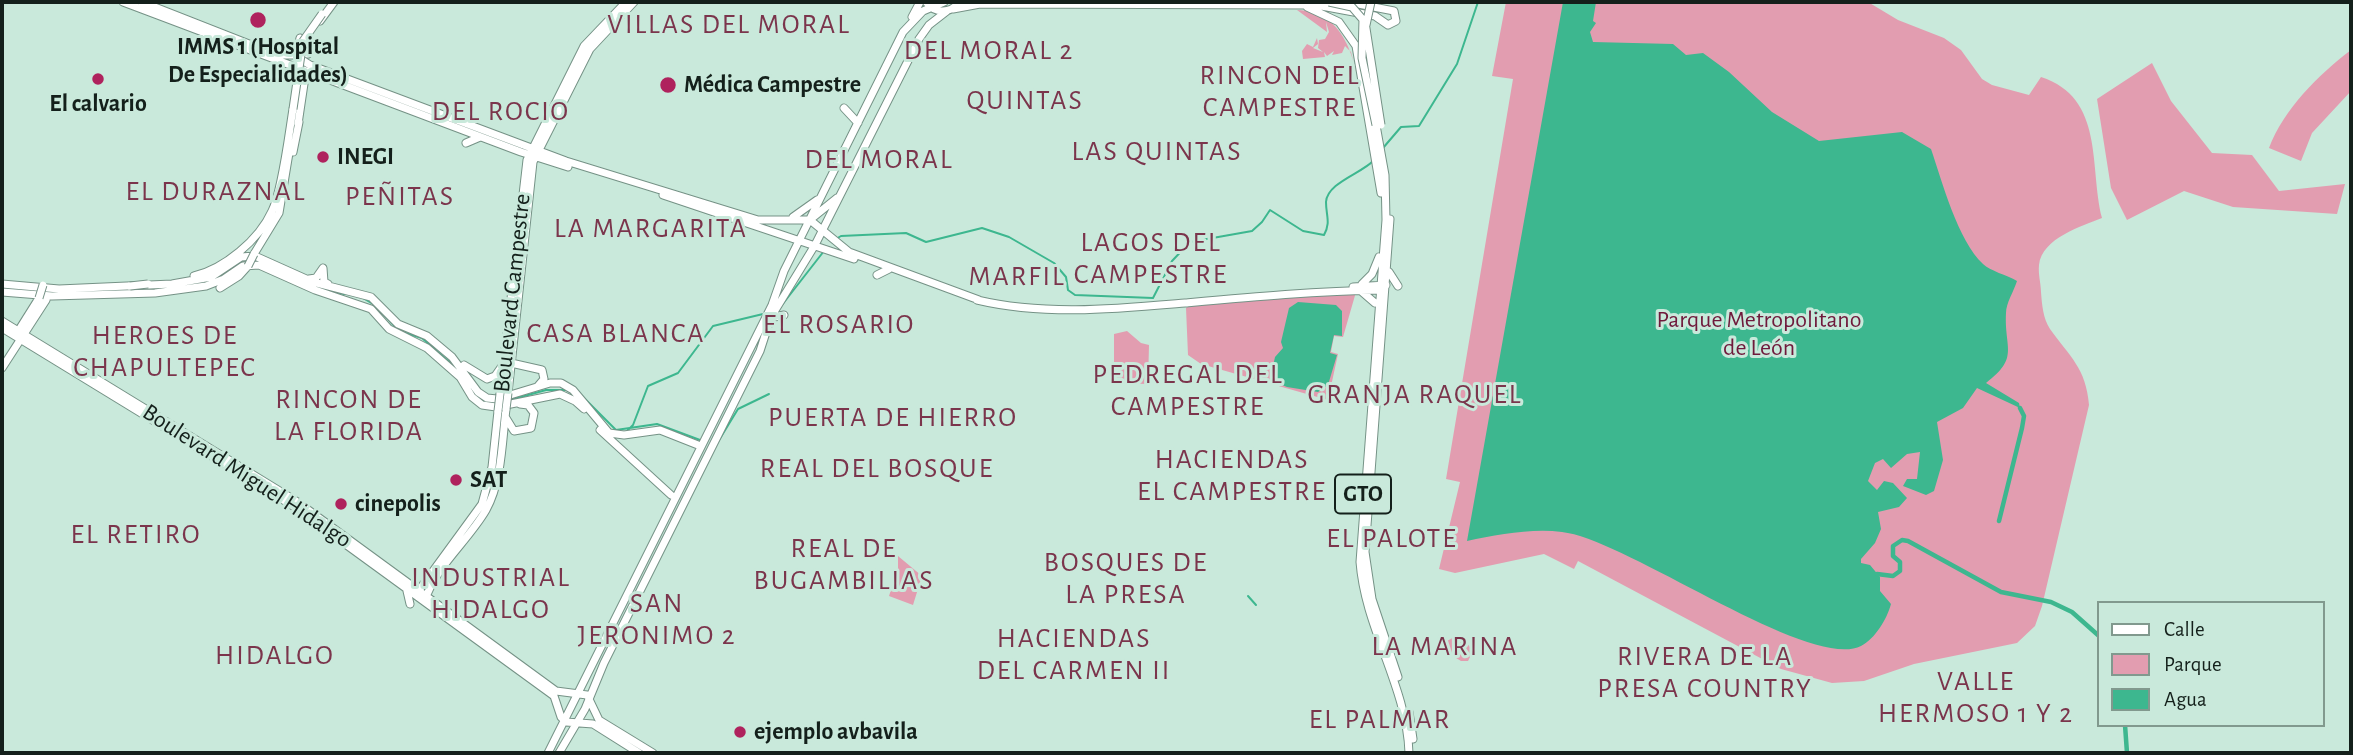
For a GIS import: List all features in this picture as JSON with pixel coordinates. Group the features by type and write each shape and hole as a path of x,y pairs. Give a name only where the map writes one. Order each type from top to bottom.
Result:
{"main road":[{"path":"123,2 278,62 294,71 530,155 762,227 878,271 888,269"},
{"path":"142,2 256,47 288,55 530,155 758,220 811,223 827,230 849,252 888,269 979,300 1032,309 1117,310 1364,286 1384,287"},
{"name":"Boulevard Campestre","path":"421,601 486,509 497,477 505,409 503,358 530,155 582,56 588,39 626,2"},
{"name":"Boulevard Campestre","path":"582,56 634,2"},
{"path":"774,307 804,262 810,244 811,223 825,191 920,2"},
{"path":"903,33 928,4 944,2"},
{"path":"743,394 772,319 784,271 827,230 844,188 919,39 929,25 960,2"},
{"path":"1329,2 1352,7 1364,22 1381,125"},
{"path":"1350,2 1394,11 1397,19 1391,25 1353,9 1350,2"},
{"name":"GTO","path":"1369,2 1365,52 1381,125 1389,271 1384,287 1360,534 1360,573 1375,628 1410,714 1411,753"},
{"name":"GTO","path":"1369,2 1361,48 1385,178 1381,354 1372,410 1365,552 1370,593 1390,652 1393,671"},
{"path":"220,288 239,276 247,266 274,207 295,109 303,41 322,19 331,3"},
{"path":"928,4 950,10 980,4 1299,5 1332,7 1375,16"},
{"path":"1299,5 1325,13 1344,26 1356,46 1375,150 1383,163 1381,193 1385,178"},
{"path":"300,38 298,52 308,54"},
{"path":"276,70 278,62"},
{"path":"285,164 293,152 305,76 294,71"},
{"path":"73,289 151,285 203,273 220,266 260,236 279,214 284,190 294,71"},
{"path":"1364,85 1370,76 1379,79"},
{"path":"844,108 858,123"},
{"path":"286,144 295,109"},
{"path":"466,143 480,137"},
{"name":"Boulevard Campestre","path":"504,394 511,363 530,155"},
{"path":"762,227 811,223 844,188 851,160 844,158 833,175"},
{"path":"786,221 808,209 825,191"},
{"path":"2,284 73,289 151,285 211,277 245,255 286,267 312,280 323,268 324,283 371,297 398,324 427,336 452,357 487,379 498,374 503,358"},
{"path":"1364,286 1379,257"},
{"path":"224,279 245,265 259,265 314,290 371,309 389,329 427,348 460,377 476,401 505,409 554,394 571,398 609,440 671,495"},
{"path":"60,296 155,293 206,286 247,266"},
{"path":"286,267 313,282 352,291"},
{"path":"784,271 792,271 794,278"},
{"path":"1389,271 1398,286"},
{"path":"96,283 151,285"},
{"path":"2,368 40,302 44,284"},
{"path":"1364,286 1375,303"},
{"path":"2,292 96,300"},
{"path":"548,753 699,446 772,319 784,315"},
{"name":"Boulevard Miguel Hidalgo","path":"2,321 19,337 69,369 293,506 554,696 559,703"},
{"name":"Boulevard Miguel Hidalgo","path":"2,328 84,372 312,513 421,601 556,691 566,693"},
{"path":"1381,354 1388,335"},
{"path":"2,358 19,337"},
{"path":"452,357 478,392 487,398 530,390 553,382 570,387 603,429 614,434 660,430 699,446"},
{"path":"696,476 717,444 756,360"},
{"path":"511,363 543,372 543,383 530,390"},
{"path":"69,369 84,372"},
{"path":"1372,410 1384,377"},
{"path":"1367,378 1372,410"},
{"name":"Boulevard Campestre","path":"421,601 425,582 482,504 505,409"},
{"path":"563,750 659,552 669,538 696,476 711,449 717,444"},
{"path":"293,506 296,504 312,513"},
{"path":"657,526 657,535"},
{"path":"657,535 669,538"},
{"path":"651,545 657,545 659,552 652,576"},
{"path":"1354,549 1363,586"},
{"path":"626,589 636,577 637,566"},
{"path":"1375,628 1378,651 1393,671"},
{"path":"1387,630 1390,652"},
{"path":"607,657 617,646"},
{"path":"588,672 597,678"},
{"path":"580,681 588,672"},
{"path":"563,720 559,703 566,693 577,692 589,696"},
{"path":"589,696 599,720 653,753"},
{"path":"587,723 594,711"},
{"path":"563,720 575,725 595,725 639,753"},
{"path":"554,743 561,736 563,750"}],"green space":[{"name":"EL PALOTE","path":"1506,2 1868,2 1898,20 1944,38 1961,50 1982,79 1992,85 2029,95 2041,77 2061,87 2076,101 2091,136 2102,218 2055,240 2042,256 2039,272 2046,320 2081,372 2089,405 2042,606 2035,626 2017,643 1914,664 1864,681 1832,683 1781,669 1578,561 1574,569 1544,554 1455,573 1439,569 1460,482 1446,479 1513,79 1492,76"},
{"path":"1297,10 1312,12 1325,18 1335,26 1350,51 1345,46 1342,53 1332,55 1334,51 1327,56 1324,52 1325,57 1303,59 1302,51 1307,44 1313,47 1317,38 1318,44 1313,48 1323,52 1318,48 1319,40 1325,39 1329,32 1326,22 1327,32"},
{"path":"2351,50 2351,91 2312,133 2301,161 2269,148 2283,120 2303,94 2326,70"},
{"path":"2152,63 2171,101 2212,153 2252,155 2279,191 2345,184 2337,214 2233,207 2184,191 2127,220 2111,188 2097,99"},
{"path":"1356,292 1343,337 1334,336 1331,352 1338,354 1328,400 1201,364 1188,355 1186,308 1189,306"},
{"path":"1127,331 1141,343 1149,345 1148,384 1114,383 1114,334"},
{"path":"898,556 922,576 913,605 889,596 898,568"},
{"path":"1460,634 1473,651 1468,661 1461,661 1443,650 1447,641"}],"water":[{"name":"EL PALOTE","path":"1563,2 1596,2 1593,21 1596,23 1590,32 1593,42 1673,44 1686,55 1703,53 1729,72 1772,112 1819,141 1902,132 1931,149 1958,226 1974,254 1986,266 2017,281 2006,309 2007,359 1997,374 1986,383 2019,403 2020,408 1977,388 1963,408 1937,422 1943,460 1934,491 1926,495 1903,486 1907,479 1917,479 1920,452 1907,454 1891,468 1883,459 1875,463 1868,481 1877,490 1884,481 1893,483 1907,498 1899,507 1878,512 1881,529 1875,543 1861,559 1861,563 1870,565 1880,577 1880,591 1891,604 1880,628 1861,646 1836,649 1802,640 1761,623 1629,556 1591,540 1562,532 1502,534 1467,541"},
{"path":"1298,302 1336,305 1342,311 1342,336 1334,335 1330,353 1337,355 1328,385 1318,392 1287,387 1270,380 1275,357 1283,348 1281,342 1289,308"}],"waterway":[{"path":"1383,148 1401,127 1419,126 1457,64 1478,2"},
{"path":"836,239 841,236 906,233 926,242 982,228 1009,237 1054,263 1066,277 1068,290 1075,295 1153,298 1172,261 1190,242 1252,231 1270,210 1303,231 1324,235 1328,223 1328,195 1338,184 1373,161"},
{"path":"778,310 824,251"},
{"path":"225,274 239,262"},
{"path":"319,288 344,294"},
{"path":"363,298 373,304"},
{"path":"380,310 397,329"},
{"path":"628,430 633,425 648,386 678,373 713,326 763,314"},
{"path":"402,332 422,338 455,367"},
{"path":"510,400 546,390 566,390"},
{"path":"716,445 738,409 769,394"},
{"path":"581,395 616,430 657,424 700,440"},
{"path":"477,396 488,402 498,403"},
{"path":"1999,521 2022,428 2024,416 2020,408"},
{"path":"1877,574 1893,576 1900,571 1900,562 1893,556 1893,546 1902,540 1908,541 2001,592 2051,602 2072,612 2098,635"},
{"path":"1248,596 1256,605"},
{"path":"2125,727 2127,753"}],"place":[{"name":"IMMS 1 (Hospital De Especialidades)","path":"258,20"},
{"name":"El calvario","path":"98,79"},
{"name":"Médica Campestre","path":"668,85"},
{"name":"INEGI","path":"323,157"},
{"name":"SAT","path":"456,480"},
{"name":"cinepolis","path":"341,504"},
{"name":"ejemplo avbavila","path":"740,732"}],"district":[{"name":"VILLAS DEL MORAL","path":"729,25"},
{"name":"DEL MORAL 2","path":"989,51"},
{"name":"RINCON DEL CAMPESTRE","path":"1280,92"},
{"name":"QUINTAS","path":"1025,101"},
{"name":"DEL ROCIO","path":"501,112"},
{"name":"LAS QUINTAS","path":"1157,152"},
{"name":"DEL MORAL","path":"879,160"},
{"name":"EL DURAZNAL","path":"216,192"},
{"name":"PEÑITAS","path":"400,197"},
{"name":"LA MARGARITA","path":"651,229"},
{"name":"LAGOS DEL CAMPESTRE","path":"1151,259"},
{"name":"MARFIL","path":"1017,277"},
{"name":"EL ROSARIO","path":"839,325"},
{"name":"CASA BLANCA","path":"616,334"},
{"name":"HEROES DE CHAPULTEPEC","path":"165,352"},
{"name":"PEDREGAL DEL CAMPESTRE","path":"1188,391"},
{"name":"GRANJA RAQUEL","path":"1415,395"},
{"name":"RINCON DE LA FLORIDA","path":"349,416"},
{"name":"PUERTA DE HIERRO","path":"893,418"},
{"name":"REAL DEL BOSQUE","path":"877,469"},
{"name":"HACIENDAS EL CAMPESTRE","path":"1232,476"},
{"name":"EL RETIRO","path":"136,535"},
{"name":"EL PALOTE","path":"1392,539"},
{"name":"REAL DE BUGAMBILIAS","path":"844,565"},
{"name":"BOSQUES DE LA PRESA","path":"1126,579"},
{"name":"INDUSTRIAL HIDALGO","path":"491,594"},
{"name":"SAN JERONIMO 2","path":"657,620"},
{"name":"LA MARINA","path":"1445,647"},
{"name":"HACIENDAS DEL CARMEN II","path":"1074,655"},
{"name":"HIDALGO","path":"275,656"},
{"name":"RIVERA DE LA PRESA COUNTRY","path":"1705,673"},
{"name":"VALLE HERMOSO 1 Y 2","path":"1976,698"},
{"name":"EL PALMAR","path":"1380,720"}],"park label":[{"name":"Parque Metropolitano de León","path":"1759,334"}]}
